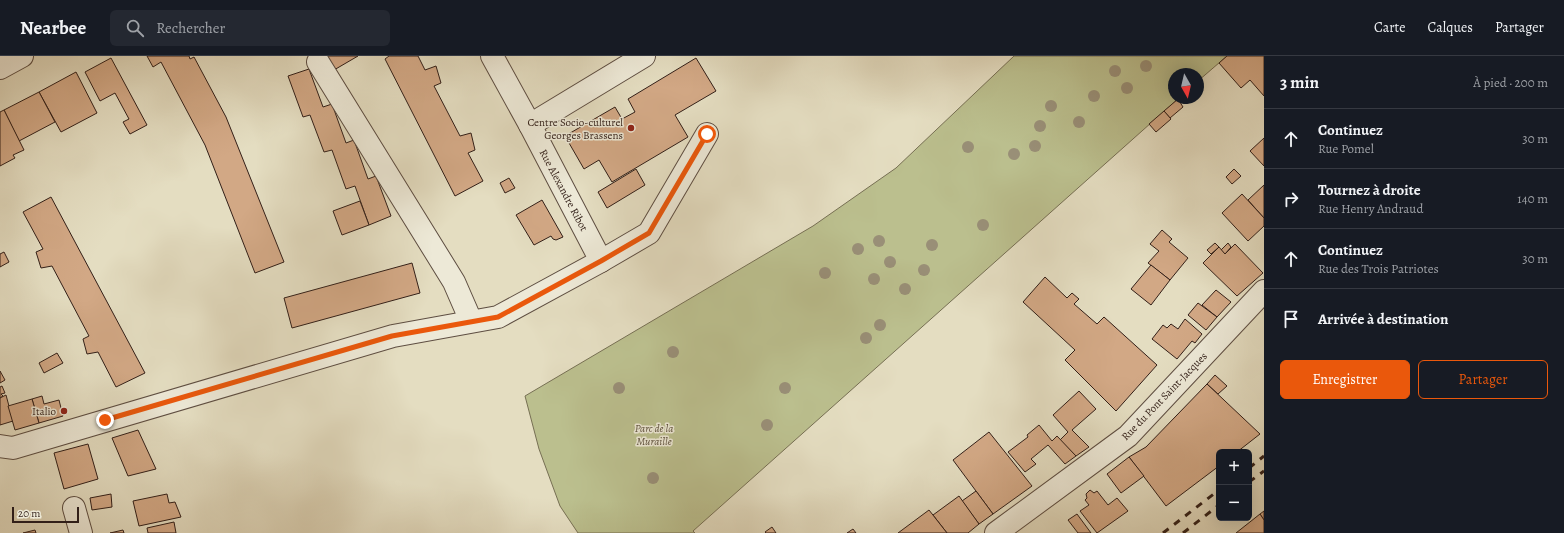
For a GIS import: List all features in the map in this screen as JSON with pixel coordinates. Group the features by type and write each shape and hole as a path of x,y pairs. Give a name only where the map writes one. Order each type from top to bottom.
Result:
{"street":[{"path":"0,68 22,56"},
{"name":"Rue Alexandre Ribot","path":"492,56 601,261"},
{"path":"530,125 644,56"},
{"path":"318,62 454,282 472,321"},
{"path":"0,446 13,448 392,336 498,317 649,233 707,134"},
{"name":"Rue du Pont Saint-Jacques","path":"996,533 1128,436 1264,291"},
{"path":"74,508 81,533"}],"green space":[{"name":"Parc de la Muraille","path":"1014,56 1227,56 1204,76 1204,68 1168,68 1168,104 1172,104 693,531 695,533 578,533 560,506 539,449 525,396 813,226 896,168"}],"building":[{"path":"147,56 189,56 190,59 194,57 226,117 284,262 255,273 205,145 161,62 153,67"},
{"path":"325,56 358,56 334,70"},
{"path":"389,56 418,56 425,70 436,66 441,83 434,86 460,136 471,133 475,150 468,153 483,181 455,196 385,59"},
{"path":"1227,56 1264,56 1264,96 1250,80 1241,88 1219,63"},
{"path":"111,58 147,125 130,134 123,122 129,119 115,93 100,101 85,72"},
{"name":"Centre Socio-culturel Georges Brassens","path":"696,58 716,91 675,115 688,137 612,182 599,160 584,169 565,136 615,107 622,119 635,112 628,99"},
{"path":"309,69 323,107 332,104 346,143 354,140 368,179 376,176 391,216 369,225 355,186 346,189 332,150 324,152 310,115 303,117 288,76"},
{"path":"76,72 97,113 61,132 39,92"},
{"path":"39,92 55,122 19,141 4,110"},
{"path":"1172,104 1181,104 1183,107 1170,118 1164,111"},
{"path":"4,110 24,150 13,155 15,158 0,166 0,112"},
{"path":"1164,111 1171,119 1156,132 1149,124"},
{"path":"1264,138 1264,166 1250,151"},
{"path":"636,169 645,185 607,208 598,192"},
{"path":"1234,169 1241,176 1232,184 1226,177"},
{"path":"509,178 515,188 505,193 500,183"},
{"path":"1264,185 1264,218 1248,200"},
{"path":"1242,194 1264,218 1264,226 1248,241 1222,213"},
{"path":"51,197 145,373 116,387 98,352 87,354 83,339 89,336 52,266 41,268 36,252 43,249 23,212"},
{"path":"542,200 563,237 556,240 551,236 534,245 516,215"},
{"path":"360,201 369,225 342,235 333,211"},
{"path":"1162,230 1172,239 1169,242 1188,258 1170,280 1148,263 1159,251 1150,244"},
{"path":"1215,243 1219,247 1211,254 1207,250"},
{"path":"1228,243 1231,247 1225,254 1221,250"},
{"path":"1235,244 1263,273 1237,296 1203,263 1219,247 1225,254"},
{"path":"4,252 9,262 0,267 0,254"},
{"path":"412,263 420,293 292,328 284,298"},
{"path":"1151,265 1170,280 1151,305 1131,289"},
{"path":"1045,277 1067,298 1072,293 1079,299 1074,304 1097,324 1104,317 1157,365 1116,411 1065,360 1075,350 1023,302"},
{"path":"1216,290 1231,302 1217,317 1202,305"},
{"path":"1198,303 1217,317 1206,330 1188,315"},
{"path":"1185,319 1202,334 1195,343 1192,341 1177,359 1152,339 1163,325 1167,328 1171,324 1178,329"},
{"path":"57,353 63,363 44,373 39,363"},
{"path":"0,371 5,380 0,383"},
{"path":"1215,375 1227,386 1218,394 1207,384"},
{"path":"1207,384 1260,434 1241,449 1216,449 1216,468 1166,506 1129,457 1146,447"},
{"path":"2,386 5,393 1,394 3,396 0,398 0,387"},
{"path":"1079,391 1096,409 1072,430 1089,447 1076,456 1060,440 1068,432 1053,415"},
{"path":"6,395 13,421 0,425 0,398"},
{"path":"42,396 44,404 59,400 63,416 39,423 32,399"},
{"path":"32,399 39,423 15,430 8,406"},
{"path":"1039,425 1052,441 1057,436 1076,456 1065,464 1048,445 1031,459 1036,464 1025,472 1008,452 1028,437 1027,435"},
{"path":"138,430 156,469 128,476 112,438"},
{"path":"989,432 1032,486 993,514 953,460"},
{"path":"88,444 98,479 64,489 54,453"},
{"path":"1129,457 1144,476 1121,493 1107,474"},
{"path":"1090,490 1094,493 1097,491 1108,505 1117,498 1128,511 1097,533 1080,511 1089,505 1085,500 1087,498 1086,494"},
{"path":"976,491 993,514 979,524 962,501"},
{"path":"111,494 112,507 92,510 90,498"},
{"path":"167,494 169,503 175,502 181,517 139,526 133,501"},
{"path":"959,496 979,524 968,533 947,533 933,515"},
{"path":"929,510 947,533 898,533"},
{"path":"1264,511 1264,520 1260,514"},
{"path":"1077,514 1091,533 1078,533 1068,520"},
{"path":"1260,514 1264,520 1264,533 1236,533 1252,521"},
{"path":"174,522 176,533 148,533 147,528"},
{"path":"772,527 776,533 765,532"},
{"path":"853,529 856,533 847,533"},
{"path":"35,530 36,533 23,533"},
{"path":"123,530 124,533 110,533"}],"railway":[{"path":"1252,466 1264,456"},
{"path":"1252,480 1264,471"},
{"path":"1163,533 1216,492"},
{"path":"1183,533 1216,507"}],"place":[{"name":"Centre Socio-culturel Georges Brassens","path":"631,128"},
{"name":"Italio","path":"64,411"}],"route":[{"path":"105,420 392,336 498,317 649,233 707,134"}]}
